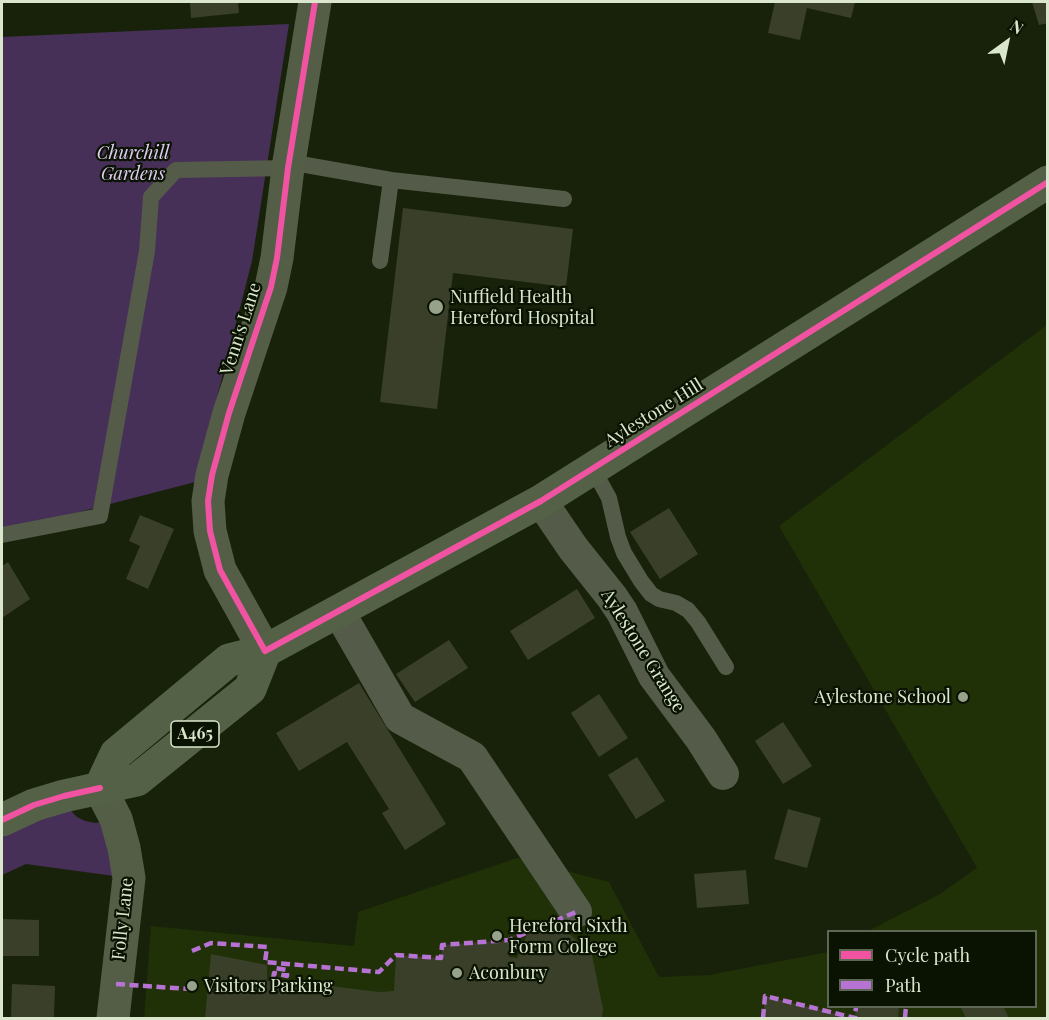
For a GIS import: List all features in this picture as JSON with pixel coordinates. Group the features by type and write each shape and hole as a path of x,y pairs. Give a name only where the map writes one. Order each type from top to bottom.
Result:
{"highway":[{"name":"Aylestone Hill","path":"100,788 116,754 229,660 265,651 541,501 1047,182"},
{"path":"2,820 34,805 100,788"}],"street":[{"name":"Venn's Lane","path":"265,651 220,570 210,531 208,501 212,476 229,413 271,287 315,2"},
{"name":"Aylestone Grange","path":"541,501 573,548 612,597 654,676 701,739 723,774"},
{"path":"339,612 400,718 472,757 576,912"},
{"name":"Folly Lane","path":"100,788 116,819 129,878 113,1018"}],"lane":[{"path":"2,535 100,516 147,251 151,197 176,170 289,165 391,180 564,199"},
{"path":"380,261 391,180"},
{"path":"593,469 609,498 624,553 640,581 651,594 659,599 676,603 688,610 726,667"}],"shaded area":[{"path":"1047,325 1047,1018 144,1018 151,926 354,946 358,912 517,858 609,882 659,977 709,975 827,952 827,1008 1037,1008 1037,930 870,930 940,894 977,868 779,526"}],"green space":[{"name":"Churchill Gardens","path":"289,24 252,261 195,482 2,532 2,37"},
{"path":"69,809 85,821 96,823 116,819 129,878 26,864 2,875 2,820"}],"building":[{"path":"190,2 238,2 239,13 191,18"},
{"path":"775,2 855,2 851,18 807,8 800,40 768,33"},
{"path":"1032,2 1048,2 1048,23 1039,25"},
{"path":"403,208 573,229 566,287 453,273 437,409 380,402"},
{"path":"669,508 698,554 660,579 630,532"},
{"path":"140,515 174,529 148,589 126,579 140,546 129,541"},
{"path":"8,562 30,599 2,618 2,566"},
{"path":"577,589 595,618 528,660 510,631"},
{"path":"449,640 468,668 415,702 396,674"},
{"path":"359,683 446,824 405,850 382,813 389,809 347,742 299,771 276,733"},
{"path":"599,694 628,738 599,757 571,713"},
{"path":"783,722 812,766 783,784 755,741"},
{"path":"637,757 665,801 636,819 608,775"},
{"path":"788,809 821,818 807,868 774,859"},
{"path":"746,870 749,904 697,908 694,874"},
{"path":"2,919 39,920 39,956 2,956"},
{"path":"561,926 592,955 603,1009 602,1018 205,1018 211,954 267,965 267,981 273,979 379,992 394,991 396,955 441,958 442,945 509,940 509,957 517,958 530,928"},
{"path":"12,984 55,986 54,1018 11,1018"},
{"path":"765,996 853,1018 763,1018"},
{"path":"856,1008 899,1008 898,1018 855,1018"},
{"path":"961,1008 1004,1008 1009,1018 966,1018"}],"marked path":[{"path":"192,951 211,943 267,947 265,962 379,972 396,955 441,958 442,945 509,940 576,912"},
{"path":"273,979 274,973 287,976 287,970 275,968"},
{"path":"116,984 189,989"},
{"path":"763,1018 765,996 855,1018 856,1008"},
{"path":"905,1018 906,1008"}],"cycle path":[{"path":"315,2 271,287 229,413 212,475 208,501 210,531 220,570 265,651 541,501 1048,182"},
{"path":"2,820 34,805 100,788"}],"place":[{"name":"Nuffield Health Hereford Hospital","path":"436,307"},
{"name":"Aylestone School","path":"963,697"},
{"name":"Hereford Sixth Form College","path":"497,936"},
{"name":"Aconbury","path":"457,973"},
{"name":"Visitors Parking","path":"192,986"}]}
